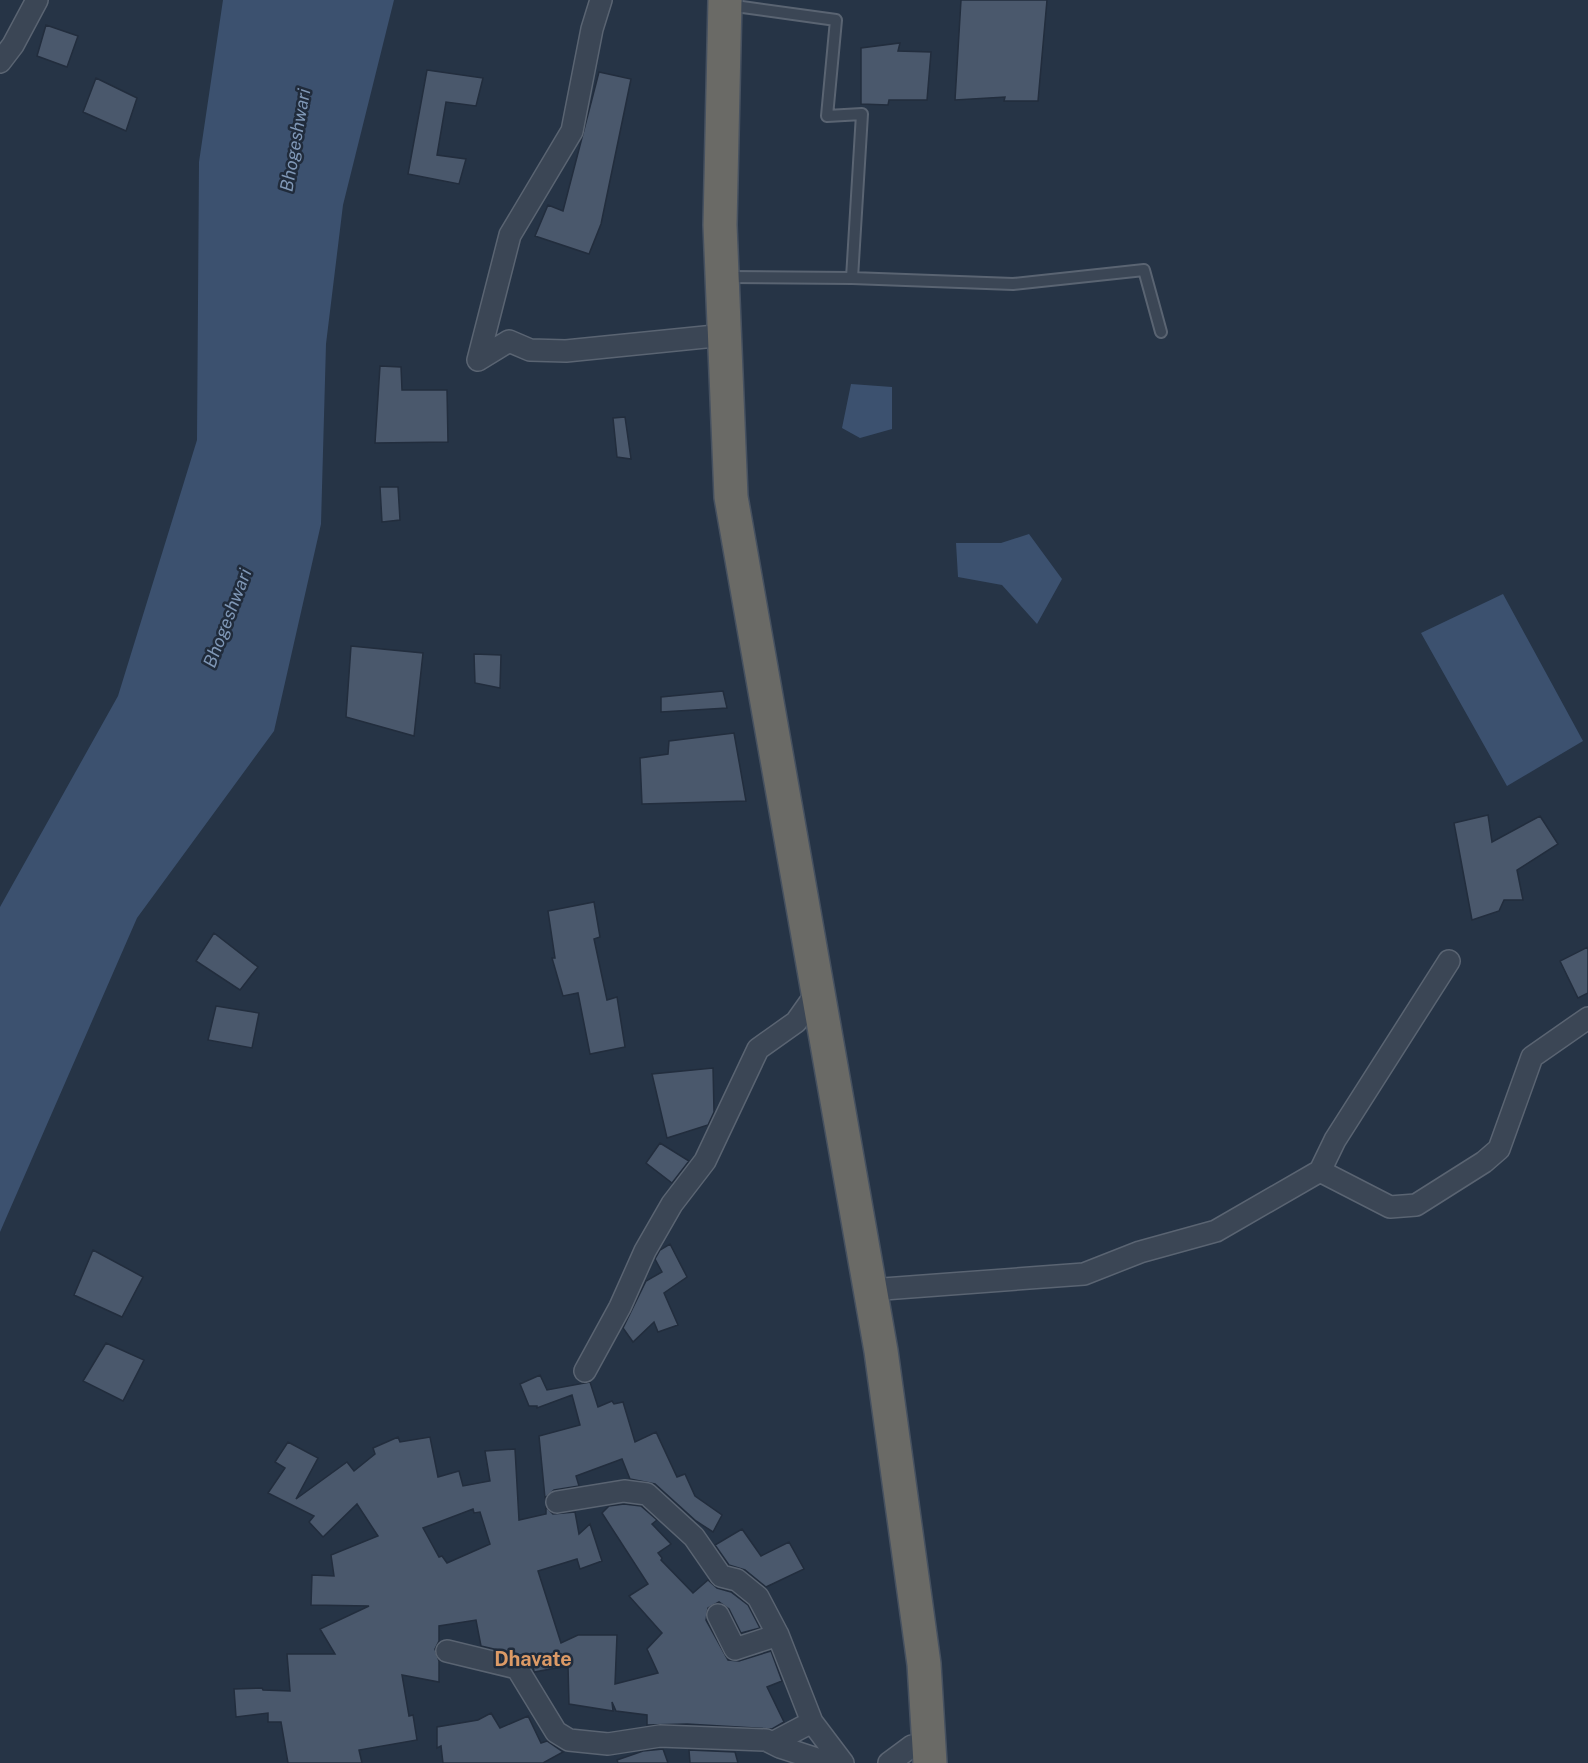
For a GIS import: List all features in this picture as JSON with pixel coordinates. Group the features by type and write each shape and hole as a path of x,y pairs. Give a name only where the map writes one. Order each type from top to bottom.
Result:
{"highway":[{"path":"738,3 720,225 731,497 870,1290 924,1664 929,1754"}],"street":[{"path":"0,62 13,45 37,0"},
{"path":"601,0 592,29 572,131 510,235 478,360 509,341 530,350 566,351 725,335"},
{"path":"870,1290 1084,1274 1140,1252 1216,1231 1320,1171 1335,1140 1449,961"},
{"path":"585,1371 620,1307 645,1251 672,1204 705,1161 758,1049 796,1022 818,992"},
{"path":"1320,1171 1390,1207 1416,1205 1484,1162 1499,1149 1532,1057 1588,1018"},
{"path":"557,1502 624,1491 647,1494 694,1537 721,1576 737,1580 758,1597 778,1635 812,1722 843,1763"},
{"path":"718,1615 735,1649 778,1635"},
{"path":"447,1651 517,1668 556,1732 569,1740 608,1744 660,1736 766,1740 829,1763"},
{"path":"772,1743 812,1722"},
{"path":"889,1763 912,1746 929,1754"}],"lane":[{"path":"738,3 836,20 827,116 862,114 852,278"},
{"path":"723,277 852,278 1012,284 1144,270 1161,332"}],"water":[{"name":"Bhogeshwari","path":"223,0 394,0 343,205 326,344 321,524 274,731 137,918 0,1232 0,907 118,696 197,440 199,162"},
{"path":"851,384 892,387 892,429 860,438 842,428"},
{"path":"1029,534 1062,579 1037,624 1002,585 958,577 956,543 1001,543"},
{"path":"1503,594 1583,741 1507,786 1421,633"}],"building":[{"path":"961,0 1047,0 1038,101 1004,101 1005,97 955,100"},
{"path":"46,25 78,36 67,67 37,56"},
{"path":"900,43 898,51 931,52 927,100 889,100 888,105 861,104 861,48"},
{"path":"427,70 483,78 476,106 446,102 437,155 466,159 459,184 408,174"},
{"path":"599,72 631,79 601,224 589,254 535,236 548,205 563,211"},
{"path":"96,78 137,98 126,131 83,112"},
{"path":"380,366 401,367 402,390 447,390 448,442 375,443"},
{"path":"625,417 631,459 617,457 613,418"},
{"path":"380,487 398,487 400,520 382,522"},
{"path":"351,646 423,653 414,736 346,717"},
{"path":"474,654 501,655 500,688 475,683"},
{"path":"723,691 727,708 661,712 661,697"},
{"path":"734,733 746,801 642,804 640,758 668,754 669,741"},
{"path":"1488,815 1492,842 1540,816 1558,844 1517,870 1523,900 1504,900 1499,911 1472,920 1454,823"},
{"path":"594,902 600,937 594,939 607,1000 617,997 625,1047 590,1054 578,993 563,996 552,958 555,958 548,911"},
{"path":"214,933 258,967 240,990 196,961"},
{"path":"1588,947 1588,993 1578,998 1560,961"},
{"path":"216,1006 259,1013 252,1048 208,1040"},
{"path":"713,1068 714,1112 708,1125 667,1138 652,1074"},
{"path":"660,1143 689,1161 672,1183 646,1163"},
{"path":"670,1244 687,1277 664,1293 678,1325 658,1332 654,1322 633,1342 623,1328 646,1281 662,1272 655,1259 660,1250"},
{"path":"93,1250 143,1277 122,1317 74,1295"},
{"path":"106,1343 144,1360 123,1401 83,1381"},
{"path":"540,1375 547,1390 590,1382 598,1407 612,1401 614,1404 623,1402 635,1442 656,1432 677,1477 685,1474 695,1496 722,1515 713,1532 696,1521 655,1484 630,1479 622,1459 576,1476 579,1486 554,1490 545,1498 539,1436 580,1425 572,1395 537,1408 537,1406 529,1406 520,1384"},
{"path":"398,1437 400,1442 430,1437 438,1477 459,1471 463,1486 490,1481 485,1451 515,1449 519,1520 546,1514 546,1507 553,1514 575,1512 579,1534 590,1524 602,1561 580,1569 577,1559 538,1571 561,1643 578,1635 617,1635 615,1684 658,1673 647,1649 662,1633 629,1596 648,1584 602,1513 609,1506 624,1504 641,1506 657,1520 652,1524 671,1544 658,1553 661,1560 693,1593 708,1580 717,1588 731,1592 748,1605 760,1628 741,1633 729,1609 719,1602 708,1608 706,1620 728,1660 739,1661 771,1651 782,1681 767,1687 784,1722 772,1729 687,1724 647,1725 647,1715 616,1711 612,1702 613,1711 569,1704 568,1666 534,1672 532,1655 519,1655 481,1646 476,1620 439,1626 439,1641 435,1649 439,1661 439,1682 402,1675 409,1716 413,1715 417,1740 359,1750 362,1763 288,1763 281,1722 268,1722 268,1713 236,1717 234,1689 262,1688 263,1690 290,1691 287,1654 335,1654 320,1629 369,1606 311,1605 312,1575 334,1576 331,1555 378,1536 357,1504 323,1537 309,1522 314,1516 268,1493 285,1468 275,1462 288,1442 318,1458 296,1499 347,1462 354,1471 375,1454 373,1448","holes":["473,1509 474,1513 480,1512 490,1544 447,1563 442,1556 439,1557 423,1528"]},
{"path":"742,1529 761,1556 789,1542 804,1569 766,1587 745,1570 729,1565 715,1545"},
{"path":"491,1713 500,1728 528,1716 541,1743 547,1741 563,1752 543,1763 443,1763 441,1746 437,1748 437,1727 478,1720"},
{"path":"663,1749 668,1763 618,1763 617,1760 643,1751"},
{"path":"689,1750 735,1752 738,1763 690,1763"}],"district":[{"name":"Dhavate","path":"533,1659"}]}
